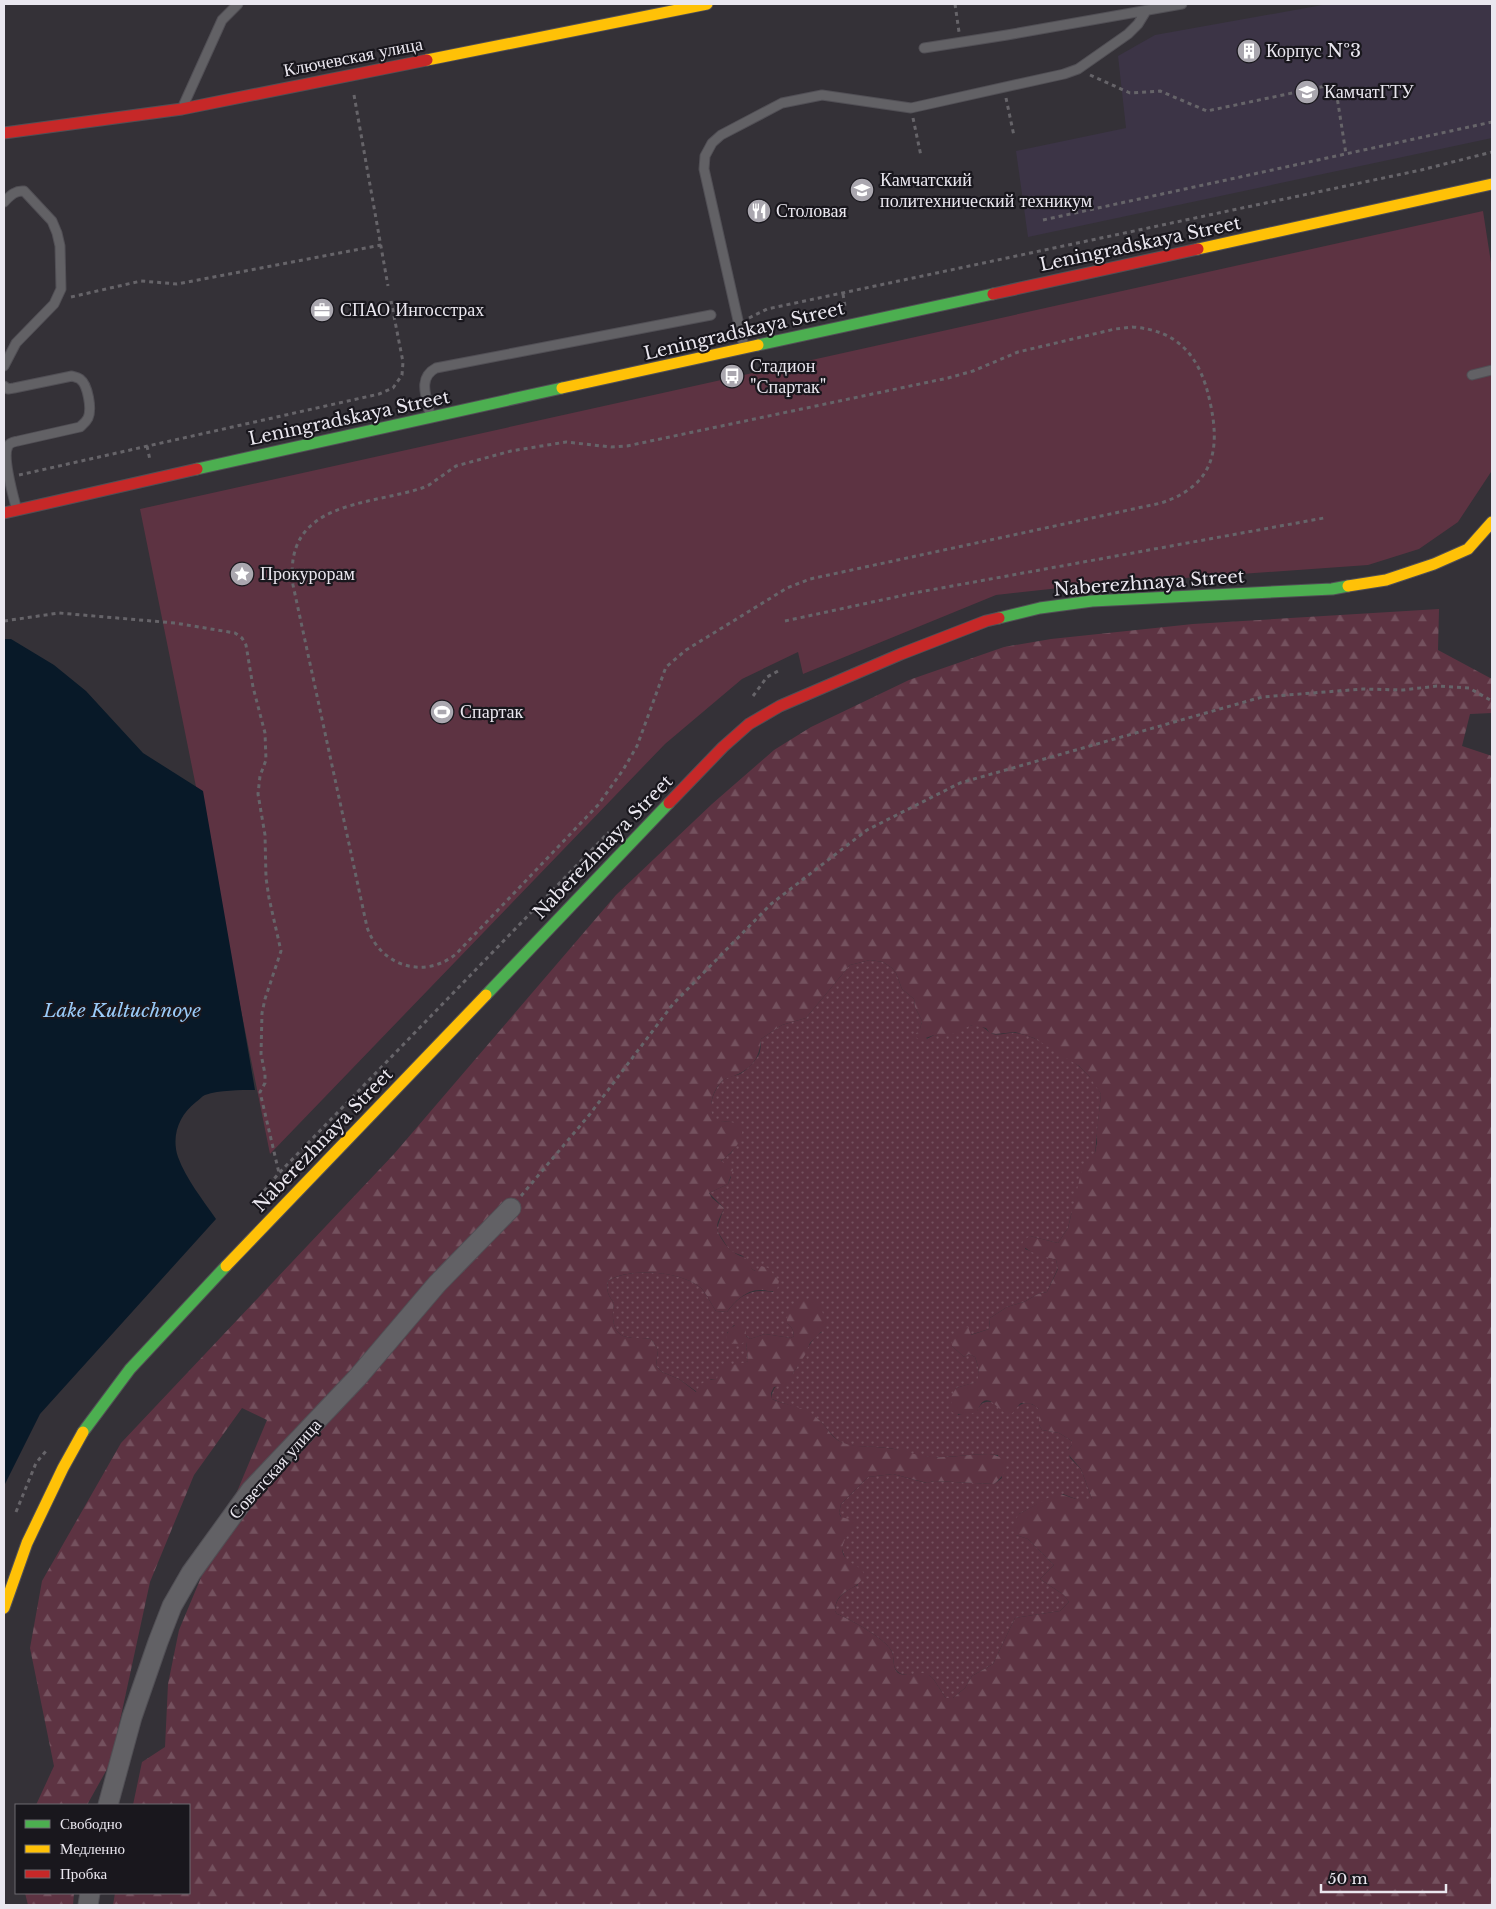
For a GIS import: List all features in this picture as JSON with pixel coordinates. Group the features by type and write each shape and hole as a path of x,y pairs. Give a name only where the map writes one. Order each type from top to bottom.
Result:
{"main road":[{"name":"Ключевская улица","path":"4,133 182,108 707,4"},
{"name":"Leningradskaya Street","path":"4,513 155,478 1492,184"},
{"name":"Naberezhnaya Street","path":"4,1608 27,1543 62,1468 85,1429 130,1369 717,753 749,724 792,700 953,632 1013,614 1040,608 1092,601 1351,587 1403,576 1468,549 1492,522"},
{"path":"1468,549 1492,542"}],"street":[{"name":"Советская улица","path":"108,1804 132,1717 162,1633 172,1606 196,1566 251,1490 358,1378 437,1284 511,1208"}],"lane":[{"path":"182,108 222,20 238,4"},
{"path":"924,48 1182,4"},
{"path":"744,350 704,169 705,156 712,143 721,135 782,103 822,95 910,108 1064,74 1078,69 1128,34 1138,24 1146,11"},
{"path":"4,202 14,193 24,191 52,221 60,246 61,269 61,289 54,304 16,343 4,366"},
{"path":"430,418 424,384 425,377 436,368 710,315"},
{"path":"1472,375 1492,370"},
{"path":"4,386 8,389 72,376 80,379 84,385 90,408 89,416 80,427 10,443 6,450 16,510"}],"path":[{"path":"955,4 958,24"},
{"path":"1078,69 1130,93 1160,91 1208,111 1335,84 1346,154"},
{"path":"1003,88 1014,136"},
{"path":"356,105 388,286"},
{"path":"910,108 920,156"},
{"path":"1043,220 1492,122"},
{"path":"767,309 1420,170 1492,152"},
{"path":"56,300 141,281 177,284 381,245"},
{"path":"10,476 379,394 393,388 402,375 403,362 391,302"},
{"path":"1140,328 1154,330 1180,345 1196,362 1201,371 1213,417 1215,442 1208,466 1203,475 1192,486 1177,497 1162,503 802,581 787,588 682,652 666,667 637,746 623,770 598,805 456,954 444,962 430,967 409,967 394,961 379,950 368,931 292,575 294,558 301,538 323,516 339,508 422,488 452,468 474,460 510,451 562,442 611,447 627,446 793,412 968,373 1018,352 1120,329 1140,328"},
{"path":"147,446 151,464"},
{"path":"785,621 924,591 1324,518"},
{"path":"4,621 59,613 175,623 235,633 242,638 246,645 253,687 265,733 266,760 260,776 258,794 265,835 266,878 281,951 263,1006 261,1054 265,1083 260,1092 279,1173"},
{"path":"511,1208 590,1114 672,1004 771,904 867,830 960,783 1262,697 1363,689 1403,690 1438,686 1469,688 1492,701"}],"shaded area":[{"name":"КамчатГТУ","path":"1328,4 1492,4 1492,138 1028,237 1016,151 1126,128 1118,56 1155,35"}],"green space":[{"name":"Спартак","path":"1483,211 1492,269 1492,467 1491,472 1458,522 1419,549 1368,565 1087,585 996,595 803,674 798,652 742,679 665,744 270,1154 140,509"},
{"path":"1439,609 1438,650 1492,679 1492,713 1470,714 1462,746 1492,756 1492,1905 113,1905 115,1894 190,1894 190,1804 133,1804 142,1762 165,1747 168,1684 179,1630 267,1420 242,1408 194,1475 150,1582 111,1762 88,1804 36,1804 54,1766 30,1648 42,1581 121,1443 394,1154 616,895 712,804 774,750 811,727 909,680 1004,647 1051,639 1193,624","holes":["870,960 883,962 892,968 902,989 914,999 915,1007 922,1021 920,1029 914,1036 920,1040 934,1035 942,1037 950,1035 972,1025 986,1028 990,1033 996,1034 1015,1032 1034,1038 1079,1066 1089,1076 1101,1094 1095,1153 1082,1169 1068,1228 1058,1243 1030,1236 1022,1244 1033,1252 1056,1260 1058,1269 1047,1292 1007,1307 990,1318 989,1329 971,1335 968,1327 957,1329 951,1338 952,1346 964,1357 969,1354 975,1357 979,1373 976,1382 956,1388 951,1397 952,1412 961,1415 977,1412 985,1400 994,1403 1006,1414 1013,1412 1021,1403 1032,1404 1039,1409 1039,1425 1042,1430 1059,1433 1072,1441 1068,1454 1081,1469 1092,1499 1076,1499 1057,1493 1019,1514 1015,1527 1016,1535 1028,1539 1054,1565 1040,1579 1064,1595 1069,1602 1060,1611 1015,1618 993,1664 972,1676 965,1688 953,1698 946,1698 932,1677 926,1674 905,1675 897,1672 892,1652 887,1645 866,1629 837,1614 835,1611 839,1597 858,1584 864,1574 861,1569 843,1555 842,1550 845,1540 856,1525 853,1520 841,1517 839,1513 841,1504 868,1477 893,1474 927,1483 934,1481 994,1484 1003,1475 1005,1470 1006,1466 1002,1458 989,1454 932,1457 893,1449 846,1444 834,1438 812,1414 772,1399 771,1393 774,1387 785,1385 805,1355 810,1343 825,1328 822,1311 811,1298 797,1303 788,1313 787,1323 792,1328 794,1336 791,1338 765,1334 750,1339 746,1336 746,1327 739,1323 729,1329 726,1338 730,1342 737,1344 746,1342 748,1361 719,1367 717,1379 705,1382 696,1392 679,1379 662,1372 656,1366 658,1350 651,1339 630,1338 618,1332 613,1318 614,1303 607,1290 608,1281 628,1274 655,1273 668,1275 692,1282 703,1290 716,1311 727,1312 737,1300 746,1294 756,1290 777,1290 779,1281 768,1268 761,1266 755,1271 752,1269 745,1258 736,1254 728,1247 717,1230 724,1208 709,1193 728,1184 733,1169 721,1161 739,1143 742,1132 735,1123 715,1120 711,1111 713,1095 723,1080 742,1072 751,1065 759,1051 761,1039 782,1025 806,1018 850,965"]},
{"path":"870,960 883,962 896,973 902,989 914,999 915,1007 922,1021 920,1029 927,1039 934,1035 950,1034 973,1025 982,1027 993,1034 1013,1033 1025,1035 1045,1043 1074,1062 1090,1077 1101,1094 1095,1153 1071,1215 1068,1228 1058,1243 1030,1236 1025,1249 1056,1260 1058,1268 1047,1292 1007,1307 990,1318 989,1329 970,1335 952,1346 964,1357 969,1354 975,1357 979,1373 977,1382 956,1388 954,1393 958,1415 977,1411 984,1403 989,1402 994,1402 1014,1411 1019,1405 1029,1403 1039,1409 1039,1425 1042,1430 1059,1433 1072,1441 1072,1445 1068,1450 1070,1458 1081,1469 1092,1499 1076,1499 1063,1494 1036,1505 1019,1514 1016,1535 1028,1539 1054,1565 1040,1579 1064,1595 1069,1602 1060,1611 1015,1618 993,1664 972,1676 965,1688 953,1698 946,1698 934,1680 926,1674 901,1674 895,1669 892,1652 887,1645 866,1629 837,1614 835,1611 839,1598 849,1589 858,1585 842,1548 843,1522 839,1513 841,1504 868,1477 893,1474 926,1483 934,1481 994,1484 1002,1478 998,1455 922,1457 882,1447 855,1446 840,1442 814,1416 799,1408 772,1399 772,1394 776,1387 790,1377 809,1345 822,1332 787,1323 793,1332 794,1336 791,1338 765,1334 750,1339 734,1325 727,1333 746,1342 748,1361 717,1379 711,1379 697,1392 679,1379 662,1372 656,1366 658,1350 651,1339 630,1338 618,1332 613,1318 614,1303 607,1290 608,1281 629,1274 655,1273 669,1275 692,1282 703,1290 716,1311 727,1312 736,1301 747,1294 759,1291 773,1292 776,1277 752,1269 743,1256 732,1252 728,1248 718,1232 717,1228 724,1208 709,1193 728,1184 731,1177 721,1161 731,1153 739,1142 731,1122 715,1121 712,1117 712,1101 722,1081 740,1074 755,1061 760,1051 761,1039 782,1025 806,1018 850,965"},
{"path":"25,1894 74,1894 73,1905 28,1905"}],"water":[{"name":"Lake Kultuchnoye","path":"4,639 11,639 54,665 86,691 143,753 203,791 255,1090 211,1093 202,1097 185,1113 176,1134 175,1141 178,1157 190,1181 216,1219 40,1414 4,1486"}],"traffic: fast":[{"path":"758,345 993,294"},
{"path":"197,469 562,388"},
{"path":"999,618 1040,608 1092,601 1332,589 1348,586"},
{"path":"486,995 669,803"},
{"path":"83,1432 130,1369 226,1266"}],"traffic: slow":[{"path":"427,60 707,4"},
{"path":"1198,249 1492,184"},
{"path":"562,388 758,345"},
{"path":"1348,586 1386,580 1434,564 1468,549 1492,522"},
{"path":"226,1266 486,995"},
{"path":"4,1608 27,1543 63,1468 83,1432"}],"traffic: jam":[{"path":"4,133 182,109 427,60"},
{"path":"993,294 1198,249"},
{"path":"4,513 197,469"},
{"path":"669,803 723,747 749,724 780,706 901,654 986,621 999,618"}],"place":[{"name":"Корпус №3","path":"1249,51"},
{"name":"КамчатГТУ","path":"1307,92"},
{"name":"Камчатский политехнический техникум","path":"862,190"},
{"name":"Столовая","path":"759,211"},
{"name":"СПАО Ингосстрах","path":"322,310"},
{"name":"Стадион \"Спартак\"","path":"732,376"},
{"name":"Прокурорам","path":"242,574"},
{"name":"Спартак","path":"442,712"}]}
